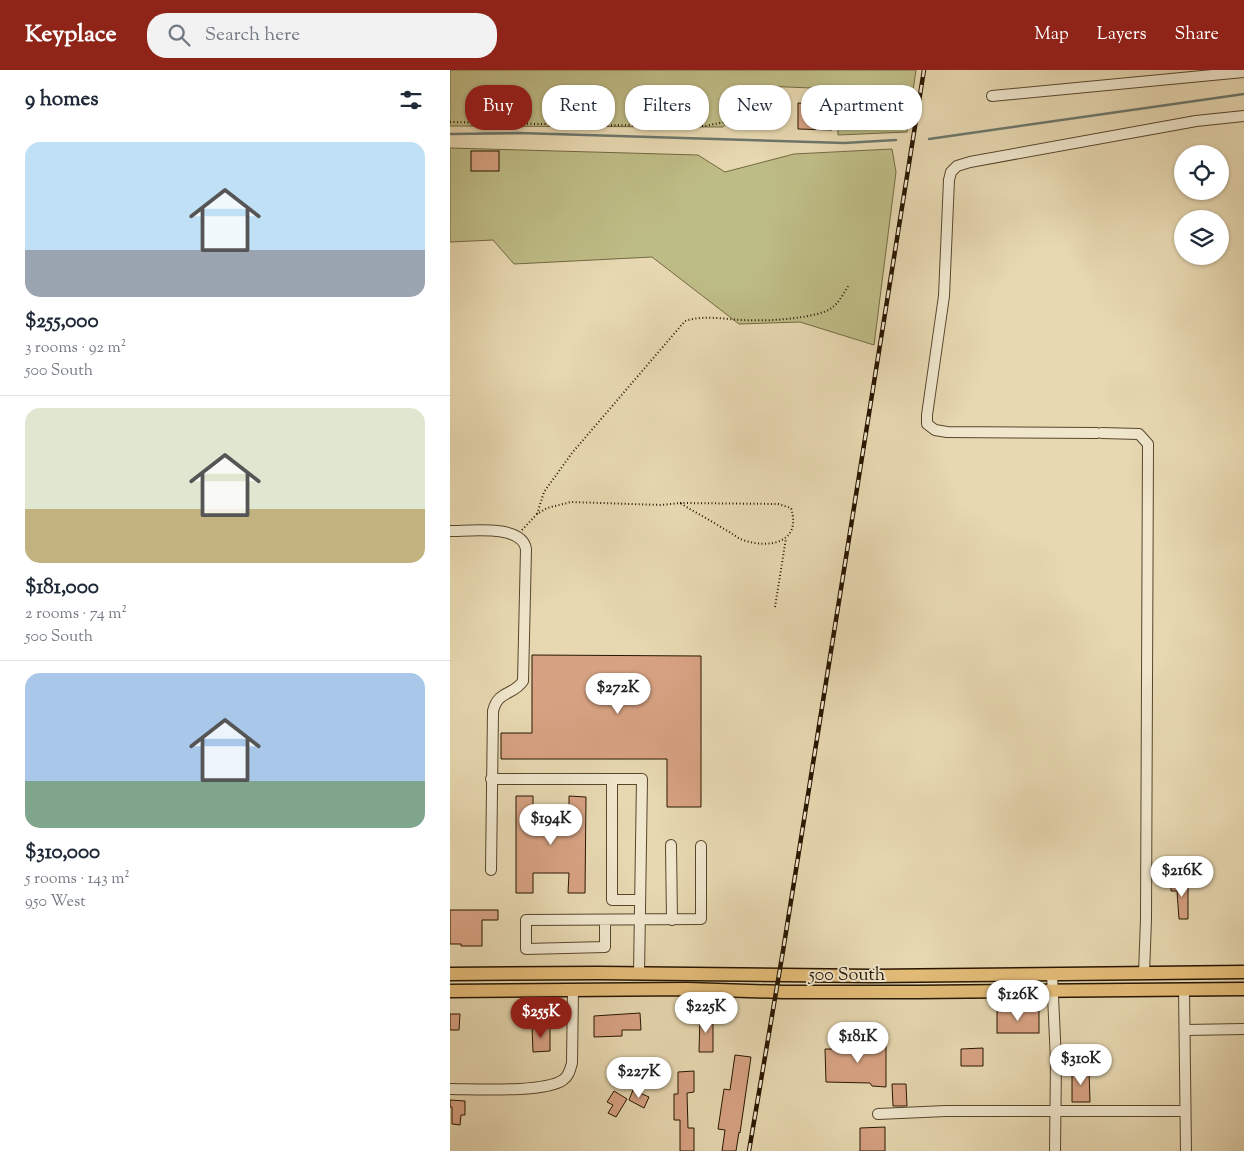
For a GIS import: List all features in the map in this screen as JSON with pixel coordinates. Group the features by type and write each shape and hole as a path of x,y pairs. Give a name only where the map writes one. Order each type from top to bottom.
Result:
{"main road":[{"name":"500 South","path":"450,974 830,976 1244,972"},
{"name":"500 South","path":"450,991 687,989 783,992 1244,989"}],"street":[{"path":"992,96 1244,72"},
{"path":"1144,974 1146,909 1148,444 1145,438 1139,434 947,432 935,430 927,424 943,303 948,192 951,172 957,166 970,162 1196,121 1244,116"},
{"path":"450,531 502,532 517,535 525,544 526,549 523,681 519,687 500,697 495,702 492,728 491,870"},
{"path":"491,779 642,779 640,974"},
{"path":"612,779 612,900 640,900"},
{"path":"671,845 672,920"},
{"path":"605,920 605,947 526,949 526,920 702,919 701,846"},
{"path":"1052,974 1056,1061 1055,1151"},
{"path":"1184,989 1186,1151"},
{"path":"450,1089 526,1088 544,1086 564,1080 569,1074 572,1063 573,990"},
{"path":"1185,1030 1244,1029"},
{"path":"878,1114 1186,1111"}],"path":[{"path":"450,122 705,126 719,123"},
{"path":"537,514 544,492 572,453 685,320 705,318 782,320 818,314 827,311 836,304 849,284"},
{"path":"517,535 537,514 547,508 571,502 661,505 680,503 778,504 791,508 794,516 794,527 786,538 775,607"},
{"path":"680,503 742,540 764,544 786,538"}],"shaded area":[{"path":"450,70 916,70 914,85 801,85 801,88 791,87 791,85 719,85 719,127 709,127 709,85 625,85 625,127 615,127 615,85 542,85 542,126 532,126 532,85 465,85 465,126 450,126"},
{"path":"838,130 907,130 907,132 838,135"},
{"path":"450,148 698,155 725,172 794,154 892,149 896,172 874,345 800,322 739,324 652,257 514,264 493,240 450,242"}],"building":[{"path":"798,103 801,103 801,129 798,129"},
{"path":"471,151 499,151 499,171 471,171"},
{"path":"532,655 701,656 701,807 667,807 667,759 501,759 501,733 532,733"},
{"path":"516,796 533,796 533,825 569,825 569,796 586,797 585,893 568,893 569,873 533,873 533,893 516,893"},
{"path":"1171,881 1188,881 1188,919 1179,919 1177,891 1171,891"},
{"path":"450,910 498,910 498,920 482,920 482,946 450,944"},
{"path":"997,1011 1039,1011 1039,1033 997,1033"},
{"path":"640,1013 641,1030 622,1030 622,1036 594,1037 594,1016"},
{"path":"450,1014 460,1014 459,1030 450,1030"},
{"path":"700,1016 713,1017 713,1052 699,1052"},
{"path":"532,1026 550,1026 550,1051 533,1052"},
{"path":"863,1039 886,1039 886,1087 872,1086 870,1083 826,1082 825,1049 862,1049"},
{"path":"983,1048 983,1066 961,1066 961,1049"},
{"path":"735,1055 751,1057 736,1151 722,1151 725,1130 718,1129 724,1089 730,1090"},
{"path":"1072,1070 1089,1070 1090,1102 1072,1102"},
{"path":"694,1071 694,1092 687,1093 688,1128 694,1128 694,1151 680,1151 680,1120 674,1120 674,1094 678,1094 678,1072"},
{"path":"892,1084 906,1084 907,1106 893,1106"},
{"path":"633,1090 649,1097 644,1108 629,1100"},
{"path":"614,1091 627,1099 616,1117 608,1113 613,1105 607,1102"},
{"path":"450,1100 465,1101 465,1115 461,1115 460,1125 452,1124"},
{"path":"885,1127 885,1151 860,1151 860,1128"}],"waterway":[{"path":"929,139 1244,94"},
{"path":"450,134 520,133 844,143 896,140"}],"railway":[{"path":"749,1151 783,951 924,70"}]}
